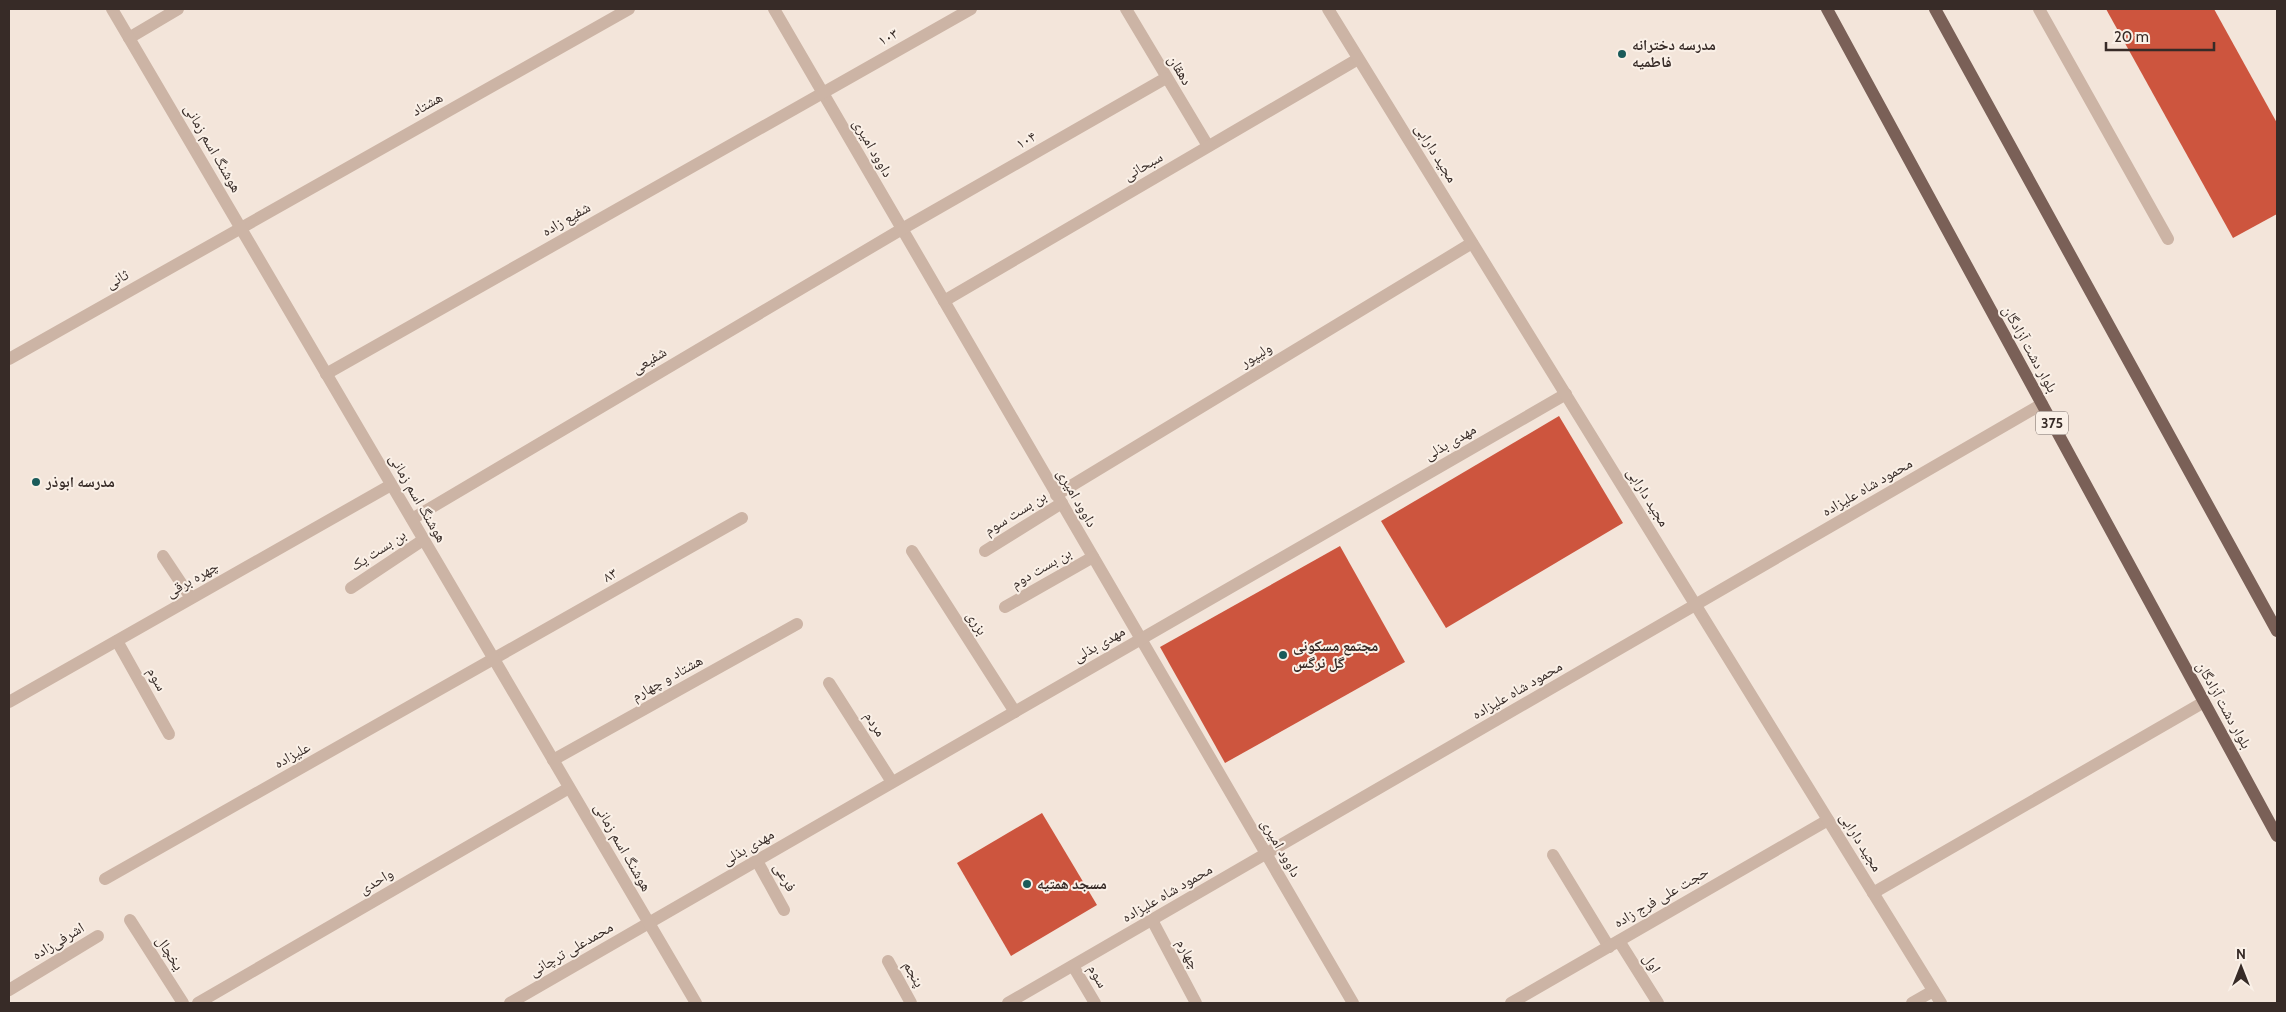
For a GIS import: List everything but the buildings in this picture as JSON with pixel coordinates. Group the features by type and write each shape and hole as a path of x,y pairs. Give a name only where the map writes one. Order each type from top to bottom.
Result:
{"main road":[{"name":"بلوار دشت آزادگان","path":"1826,9 2277,836"},
{"path":"1935,9 2277,631"}],"street":[{"name":"هوشنگ اسم زمانی","path":"112,9 696,1003"},
{"path":"129,38 178,9"},
{"name":"هشتاد","path":"241,228 628,9"},
{"name":"داوود امیری","path":"774,9 1353,1003"},
{"name":"۱۰۳","path":"822,93 971,9"},
{"name":"دهقان","path":"1126,9 1208,146"},
{"name":"مجید دارابی","path":"1328,9 1941,1003"},
{"path":"2039,9 2168,240"},
{"name":"سبحانی","path":"944,301 1358,58"},
{"name":"۱۰۴","path":"902,229 1166,78"},
{"name":"شفیع زاده","path":"326,374 822,93"},
{"name":"ثانی","path":"9,359 241,228"},
{"name":"شفیعی","path":"412,519 902,229"},
{"name":"ولیپور","path":"1059,499 1472,243"},
{"name":"مهدی بذلی","path":"649,923 1566,394"},
{"name":"محمود شاه علیزاده","path":"1008,1003 2042,404"},
{"name":"چهره برقی","path":"9,702 391,485"},
{"name":"بن بست سوم","path":"986,551 1059,499"},
{"name":"۸۳","path":"494,659 742,518"},
{"name":"بن بست یک","path":"351,588 424,540"},
{"name":"بزری","path":"912,551 1015,712"},
{"path":"163,556 191,598"},
{"name":"بن بست دوم","path":"1005,607 1093,557"},
{"name":"هشتاد و چهارم","path":"553,760 797,624"},
{"name":"سوم","path":"117,641 170,734"},
{"name":"علیزاده","path":"105,879 494,659"},
{"name":"مردم","path":"830,683 892,782"},
{"path":"1873,894 2204,702"},
{"name":"واحدی","path":"198,1003 569,788"},
{"name":"حجت علی فرج زاده","path":"1511,1003 1828,820"},
{"name":"اول","path":"1553,855 1614,944 1658,1003"},
{"name":"فرعی","path":"757,861 784,910"},
{"name":"یخچال","path":"130,920 183,1003"},
{"name":"چهارم","path":"1152,920 1196,1003"},
{"name":"محمدعلی ترچانی","path":"510,1003 649,923"},
{"name":"اشرفی‌زاده","path":"9,990 98,936"},
{"name":"پنجم","path":"888,961 911,1003"},
{"name":"سوم","path":"1073,966 1095,1003"},
{"path":"1912,1003 1933,991"}],"place":[{"name":"مدرسه دخترانه فاطمیه","path":"1622,54"},
{"name":"مدرسه ابوذر","path":"36,482"},
{"name":"مجتمع مسکونی گل نرگس","path":"1283,655"},
{"name":"مسجد همتیه","path":"1027,884"}]}
